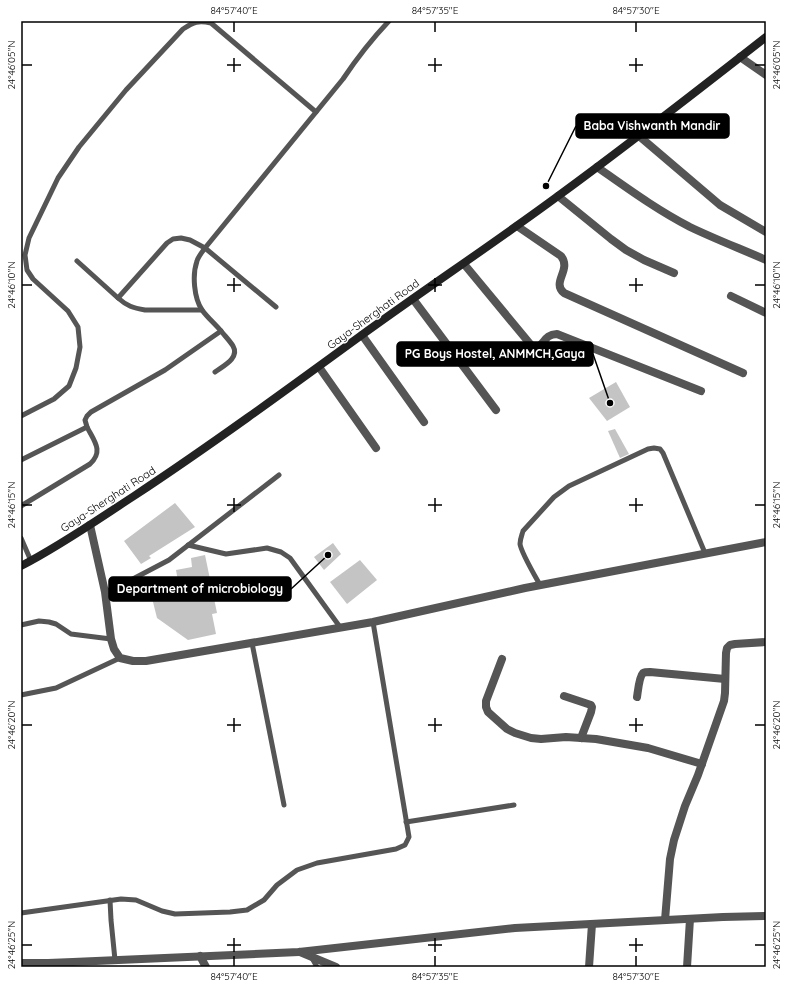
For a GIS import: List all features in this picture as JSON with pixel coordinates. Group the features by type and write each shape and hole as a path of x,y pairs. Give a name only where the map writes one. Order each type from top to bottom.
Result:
{"main road":[{"name":"Gaya-Sherghati Road","path":"21,566 90,525 177,467 319,367 558,196 639,136 766,37"}],"street":[{"path":"740,57 766,75"},
{"path":"639,136 720,205 766,232"},
{"path":"597,167 650,204 690,227 766,260"},
{"path":"558,196 626,250 674,273"},
{"path":"517,226 561,256 564,260 565,268 560,281 560,290 564,293 743,373"},
{"path":"464,264 531,345 536,348 541,346 550,335 557,334 701,390"},
{"path":"731,296 766,313"},
{"path":"413,299 496,410"},
{"path":"362,335 424,422"},
{"path":"319,367 376,448"},
{"path":"90,525 105,592 111,640 114,649 120,658 133,661 146,661 373,622 540,585 766,542"},
{"path":"665,920 670,859 674,840 724,701 727,648 730,645 735,644 766,642"},
{"path":"502,659 486,701 486,707 488,712 515,733 531,738 541,739 566,737 596,739 648,748 702,764"},
{"path":"637,697 641,675 644,672 725,679"},
{"path":"564,696 591,705 592,707 582,738"},
{"path":"21,963 32,965 75,965 115,960 133,963 200,956 299,952 515,928 766,916"},
{"path":"687,967 690,919"},
{"path":"589,967 592,924"},
{"path":"299,952 336,967"},
{"path":"200,956 206,967"}],"lane":[{"path":"21,416 54,399 68,386 76,368 80,347 78,327 68,311 33,279 27,270 25,255 29,238 58,178 79,147 126,90 183,29 193,23 202,21 211,23 316,112"},
{"path":"215,372 229,362 235,352 234,346 202,310 197,300 195,269 197,260 205,248 344,79 354,62 373,38 389,21"},
{"path":"118,298 167,243 173,239 182,238 190,240 205,248 276,307"},
{"path":"77,261 118,298 127,305 136,309 202,310"},
{"path":"21,506 96,459 98,452 85,420 91,412 165,370 221,331"},
{"path":"21,460 87,427"},
{"path":"540,585 522,551 520,544 523,531 554,497 570,486 648,449 660,449 663,453 705,553"},
{"path":"105,592 169,560 279,475"},
{"path":"21,538 31,561"},
{"path":"188,545 226,554 267,548 281,552 290,558 340,628"},
{"path":"21,625 39,621 49,622 56,624 71,634 111,640"},
{"path":"21,913 121,899 136,900 162,911 175,914 247,910 264,900 277,885 297,870 317,863 396,849 406,845 408,837 406,822 373,622"},
{"path":"252,643 284,805"},
{"path":"21,695 56,688 120,658"},
{"path":"406,822 514,805"},
{"path":"110,900 115,960"},
{"path":"311,957 317,967"}],"building":[{"path":"616,382 630,407 607,421 589,398"},
{"path":"615,429 629,454 620,458 608,431"},
{"path":"175,503 195,527 149,556 151,558 141,564 124,541"},
{"path":"333,543 341,554 324,570 314,557"},
{"path":"205,555 217,613 212,614 216,634 188,640 157,618 151,594 179,587 176,570 192,567 191,558"},
{"path":"360,560 377,580 347,604 330,582"}],"place":[{"name":"Baba Vishwanth Mandir","path":"546,186"},
{"name":"PG Boys Hostel, ANMMCH,Gaya","path":"610,403"},
{"name":"Department of microbiology","path":"328,555"}]}
